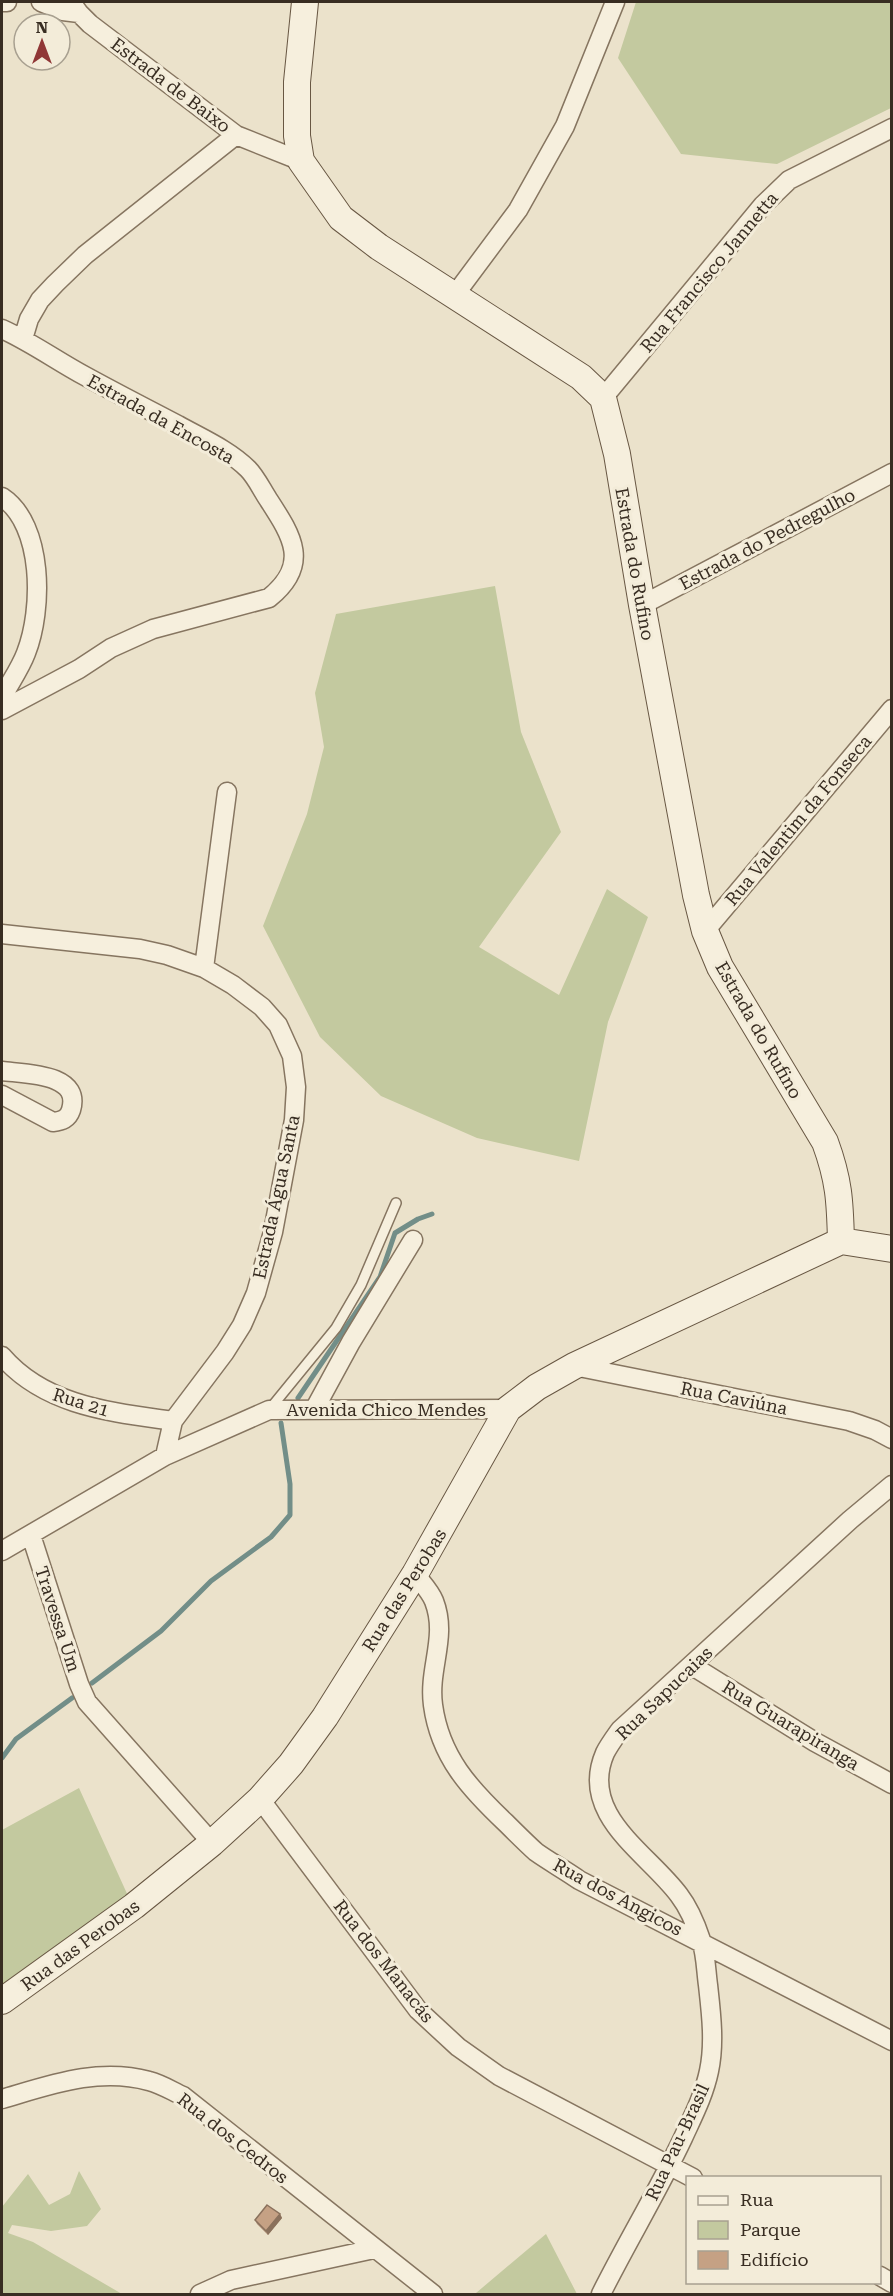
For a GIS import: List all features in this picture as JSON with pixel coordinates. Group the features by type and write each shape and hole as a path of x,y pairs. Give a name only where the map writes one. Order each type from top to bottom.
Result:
{"street":[{"path":"2,2 7,2"},
{"name":"Estrada de Baixo","path":"41,2 63,11 75,7 236,135 302,161"},
{"path":"304,2 297,82 297,136 302,161 340,218 379,248 581,377 603,398"},
{"path":"454,296 518,210 565,126 615,2"},
{"name":"Rua Francisco Jannetta","path":"603,398 763,205 789,180 891,128"},
{"path":"24,339 29,319 40,300 63,277 86,255 236,135"},
{"name":"Estrada da Encosta","path":"2,329 24,339 73,370 213,444 248,469 285,524 292,539 294,554 291,571 285,585 269,598 153,629 111,648 79,669 2,710"},
{"name":"Estrada do Rufino","path":"603,398 617,454 642,604 696,895 705,931 720,967 825,1142 836,1170 840,1195 841,1241"},
{"name":"Estrada do Pedregulho","path":"642,604 891,473"},
{"path":"2,497 9,502 27,528 35,560 36,591 33,625 26,653 2,698"},
{"name":"Rua Valentim da Fonseca","path":"705,931 891,709"},
{"path":"204,968 227,792"},
{"name":"Estrada Água Santa","path":"2,934 140,949 167,955 204,968 233,985 262,1007 278,1025 292,1056 296,1087 294,1120 273,1232 256,1293 242,1325 225,1352 173,1421 165,1456"},
{"path":"2,1071 51,1078 63,1083 73,1097 69,1115 62,1121 53,1122 2,1095"},
{"path":"314,1410 351,1342 413,1240"},
{"path":"841,1241 891,1250"},
{"name":"Rua das Perobas","path":"2,2001 134,1905 212,1843 260,1799 291,1764 325,1717 415,1574 508,1409 537,1387 573,1366 841,1241"},
{"name":"Rua 21","path":"2,1356 15,1371 48,1393 86,1406 173,1421"},
{"name":"Rua Caviúna","path":"573,1366 849,1421 875,1430 891,1439"},
{"name":"Avenida Chico Mendes","path":"165,1456 269,1410 508,1409"},
{"path":"2,1551 165,1456"},
{"name":"Rua Sapucaias","path":"702,1942 679,1895 629,1843 609,1816 600,1796 598,1774 606,1751 620,1730 891,1485"},
{"name":"Travessa Um","path":"30,1535 87,1702 212,1843"},
{"name":"Rua dos Angicos","path":"415,1574 433,1599 438,1618 440,1638 433,1669 432,1704 443,1747 463,1779 536,1851 579,1880 891,2041"},
{"name":"Rua Guarapiranga","path":"691,1665 815,1742 891,1784"},
{"name":"Rua dos Manacás","path":"260,1799 418,2010 458,2048 499,2076 689,2176"},
{"name":"Rua Pau-Brasil","path":"601,2295 670,2165 702,2097 709,2070 712,2041 702,1942"},
{"name":"Rua dos Cedros","path":"2,2099 70,2079 111,2074 150,2081 183,2096 433,2295"},
{"path":"200,2295 231,2280 374,2249"}],"lane":[{"path":"269,1410 336,1328 361,1285 396,1203"}],"green space":[{"path":"636,2 891,2 891,108 777,164 681,154 618,58"},
{"path":"495,586 521,732 561,832 479,947 559,995 607,889 648,917 608,1022 579,1161 477,1138 381,1096 320,1037 263,926 307,814 324,747 315,693 336,614"},
{"path":"79,1788 129,1898 2,1986 2,1830"},
{"path":"79,2171 101,2209 87,2226 51,2231 12,2225 8,2233 33,2242 122,2294 2,2294 2,2207 28,2174 49,2205 70,2194"},
{"path":"546,2234 577,2294 476,2293"}],"building":[{"path":"267,2205 280,2214 266,2231 255,2220"}],"waterway":[{"path":"298,1398 380,1277 395,1233 418,1219 432,1214"},
{"path":"92,1683 161,1631 211,1581 271,1537 290,1515 290,1484 281,1423"},
{"path":"2,1758 16,1739 72,1698"}]}
